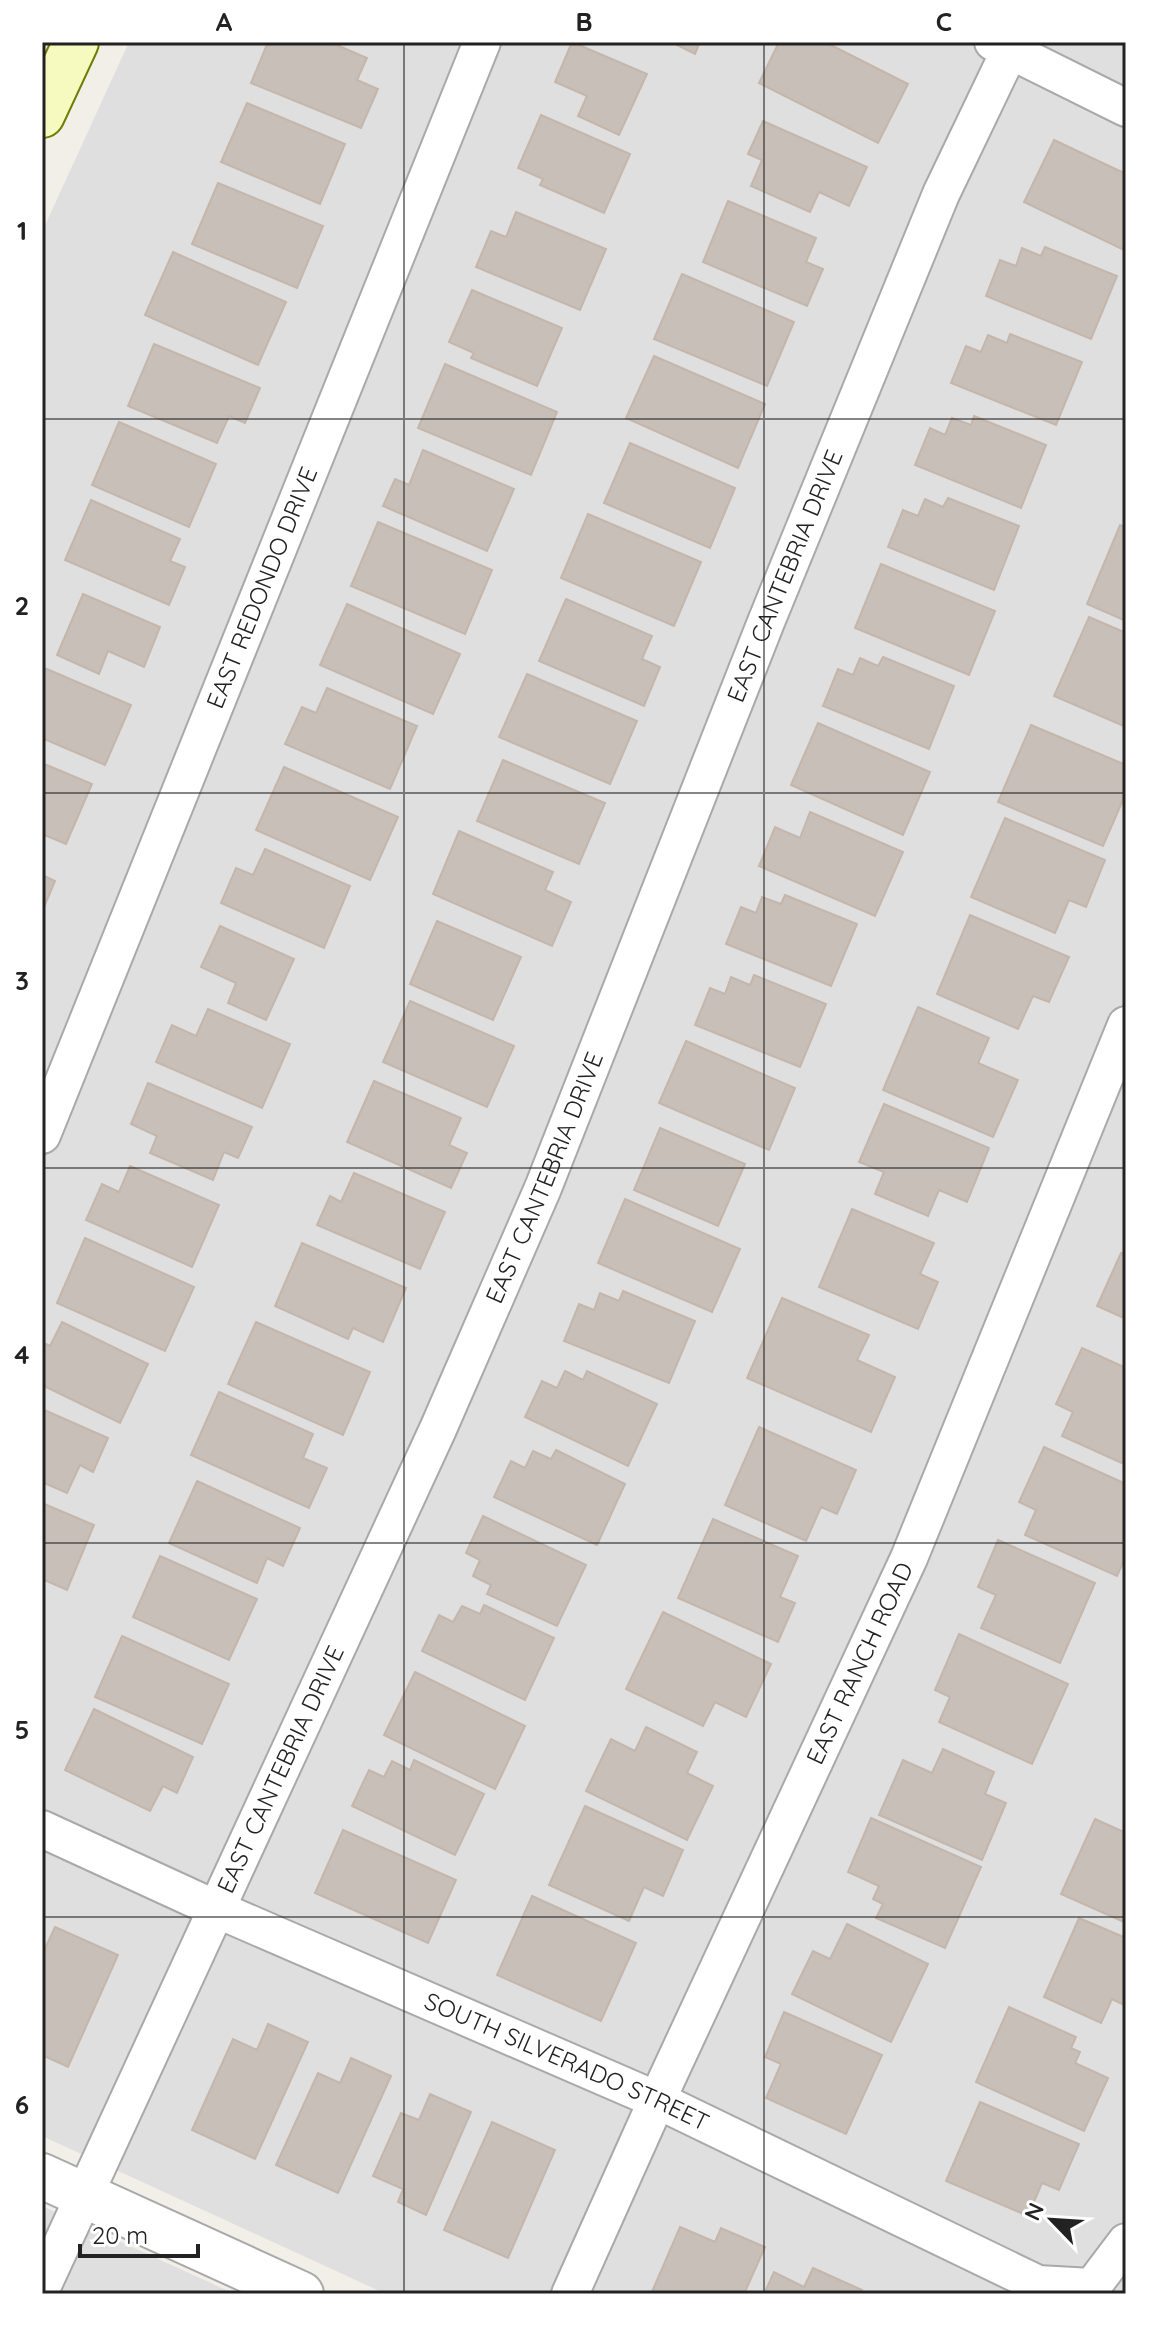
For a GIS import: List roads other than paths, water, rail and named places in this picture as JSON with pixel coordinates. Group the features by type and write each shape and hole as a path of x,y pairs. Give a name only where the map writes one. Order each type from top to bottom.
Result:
{"main road":[{"path":"42,115 76,42"}],"street":[{"name":"EAST REDONDO DRIVE","path":"42,1135 482,42"},
{"path":"1001,46 1126,108"},
{"name":"EAST CANTEBRIA DRIVE","path":"42,2287 438,1429 543,1188 766,622 1001,46"},
{"name":"EAST RANCH ROAD","path":"570,2294 909,1558 1126,1025"},
{"name":"SOUTH SILVERADO STREET","path":"42,1829 216,1909 657,2100 1038,2284 1092,2287 1126,2242"},
{"path":"42,2176 301,2294"}]}
